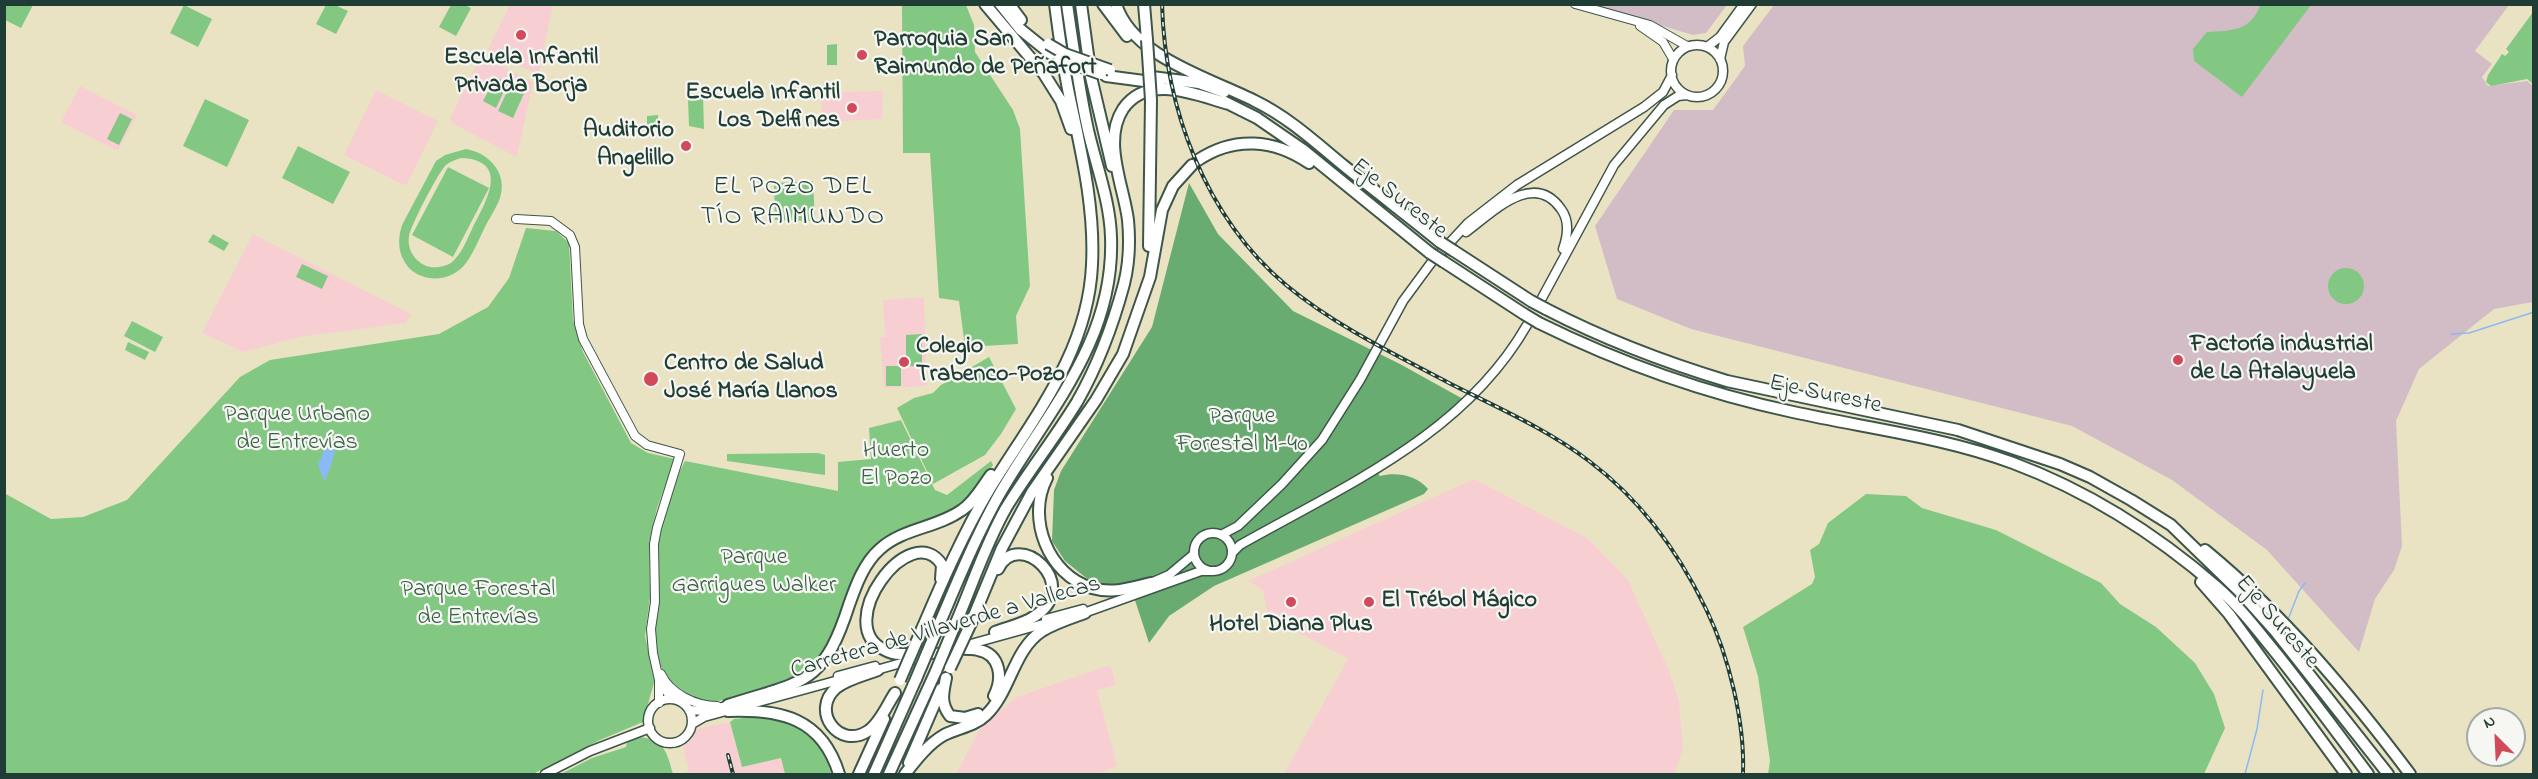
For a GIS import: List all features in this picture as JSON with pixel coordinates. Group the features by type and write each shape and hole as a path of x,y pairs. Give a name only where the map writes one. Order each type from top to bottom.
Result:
{"highway":[{"path":"985,4 1044,74 1061,101 1086,178"},
{"path":"1000,4 1020,29 1082,69 1182,86 1229,104"},
{"path":"1009,4 1050,49"},
{"path":"859,774 940,588 988,491 1054,387 1076,345 1088,298 1092,267 1091,204 1054,4"},
{"path":"1081,4 1091,77 1119,200 1123,237 1119,303"},
{"path":"1103,4 1128,38 1145,51 1194,76 1211,80"},
{"path":"1116,4 1125,24 1143,44 1171,61 1257,102 1288,121 1323,149"},
{"path":"1142,299 1151,219 1151,100 1144,4"},
{"path":"874,774 984,522 1010,477 1062,398 1090,345 1104,304 1110,262 1110,225 1107,203 1088,129 1067,6"},
{"path":"1108,73 1199,83 1258,108 1323,149"},
{"path":"905,774 944,672 955,625 999,522 1077,401 1105,347 1128,264 1128,221 1116,158 1114,134 1122,110 1136,97 1166,88 1229,104"},
{"name":"Eje Sureste","path":"1229,104 1281,134 1430,253 1526,320 1539,323 1587,347 1688,384 1790,411 1962,448 2012,463 2067,486 2104,506 2162,544 2218,588 2252,623 2306,689 2368,774"},
{"path":"889,774 971,622 1002,548 1032,492 1096,400 1123,354 1150,278 1165,203 1173,186 1195,162 1228,146 1249,143 1270,144 1299,156 1339,186 1364,200"},
{"name":"Eje Sureste","path":"1323,149 1440,242 1453,246 1539,296 1546,309 1602,337 1727,381 1958,430 2017,448 2090,477 2170,525 2241,593 2388,774"},
{"path":"728,708 800,682 815,672 837,640 859,579 873,555 899,536 946,520 965,509 1054,387"},
{"path":"1070,436 1039,497 1038,524 1048,550 1067,573 1090,588 1116,591 1151,583"},
{"path":"2170,525 2196,542 2229,570 2319,660 2410,774"},
{"path":"2162,544 2210,590 2346,774"},
{"path":"921,653 896,654 876,645 871,638 866,621 868,603 884,577 897,563 912,553 927,552 940,561 943,570 940,588"},
{"path":"979,603 1000,564 1009,557 1020,554 1030,556 1040,561 1048,570 1052,590 1044,609 1034,617 995,632"},
{"path":"905,774 922,752 943,736 972,724 996,705 1023,650 1032,640 1042,631 1085,612"},
{"path":"944,672 942,698 944,709 950,716 958,718 974,717 983,711 991,702 999,683 998,666 986,652 978,649 949,650"},
{"path":"878,670 845,683 829,696 826,714 829,723 842,735 851,736 868,731 875,725 895,693"},
{"path":"728,708 774,712 801,722 816,733 828,747 839,774"}],"main road":[{"path":"1707,47 1720,37 1744,4"},
{"path":"1539,296 1614,165 1664,105 1678,96 1706,96 1717,88 1723,73 1720,59 1724,42 1752,4"},
{"path":"1453,246 1476,217 1517,185 1630,117 1657,97 1666,88 1672,75 1673,59 1687,46 1699,44 1707,47 1720,59"},
{"path":"1672,75 1679,89 1688,95"},
{"path":"1526,320 1495,373 1470,400 1429,435 1380,467 1240,545 1232,553 1226,567 1210,571 1199,565 1194,554 1200,538 1210,534 1221,535 1238,526 1282,484 1322,440 1360,380 1403,301 1431,263 1513,197 1527,193 1547,196 1563,212 1568,231 1539,296"},
{"path":"1221,535 1229,543 1232,553"},
{"name":"Carretera de Villaverde a Vallecas","path":"692,724 728,708 1084,609 1169,575 1194,554"},
{"name":"Carretera de Villaverde a Vallecas","path":"689,710 705,711 728,708 878,670 1085,612 1201,571 1210,571"},
{"path":"672,699 679,701 689,710 692,724 685,737 672,742 658,739 650,728 650,714 658,703 672,699"},
{"path":"545,774 590,751 650,728"}],"street":[{"path":"1575,4 1650,25 1687,46"},
{"path":"1631,21 1663,42 1673,59"},
{"path":"516,219 551,221 570,235 575,247 579,324 583,339 635,436 647,445 680,454 654,544 655,602 651,629 659,680 658,703"},
{"path":"653,653 666,685 675,692 706,706 728,708"},
{"path":"659,680 672,699"}],"shaded area":[{"name":"Escuela Infantil Privada Borja","path":"510,5 553,5 539,71 532,72 488,49"},
{"path":"1592,5 1727,5 1706,33 1693,35"},
{"path":"1774,5 2509,5 2475,51 2492,64 2482,77 2488,86 2527,81 2533,86 2533,302 2494,309 2419,369 2396,421 2402,546 2394,570 2375,599 2359,652 2267,550 2172,480 2072,426 1691,329 1617,299 1595,226 1674,110 1713,110 1745,66 1743,46"},
{"path":"481,56 533,82 517,157 453,124 450,118"},
{"path":"80,86 137,115 118,151 61,122"},
{"path":"376,90 438,121 406,186 344,155"},
{"name":"Escuela Infantil Los Delfines","path":"883,91 882,119 822,122 821,98 826,92"},
{"path":"253,234 411,314 406,323 300,337 243,352 202,333"},
{"name":"Colegio Trabenco-Pozo","path":"924,297 927,386 884,388 880,337 885,337 883,300"},
{"path":"1474,479 1587,538 1628,580 1670,673 1679,702 1683,748 1675,774 1284,774 1348,659 1268,616 1263,590 1248,581"},
{"path":"1110,665 1116,685 1097,690 1117,766 1103,772 1107,774 956,774 982,725 1017,697"},
{"path":"730,722 742,767 781,758 785,774 675,774 689,771 683,746 690,735 697,729"}],"green space":[{"path":"4,5 33,5 21,28 5,20"},
{"path":"184,5 212,19 198,47 170,33"},
{"path":"326,5 335,5 348,11 336,34 316,24"},
{"path":"451,5 465,5 471,8 456,36 439,27"},
{"path":"902,5 966,5 974,25 975,52 1013,110 1020,129 1030,286 1016,316 1018,344 965,347 959,301 939,298 930,153 903,153"},
{"path":"2260,5 2311,5 2242,97 2194,61 2193,49 2207,32 2232,30 2246,25 2252,20"},
{"path":"2533,12 2533,84 2527,79 2491,86 2486,82 2488,75 2502,54 2505,56 2509,52 2506,49"},
{"path":"837,44 837,65 827,65 827,45"},
{"path":"496,77 508,83 496,108 483,101"},
{"path":"511,83 526,89 513,118 498,111"},
{"path":"703,95 704,129 689,126 688,99"},
{"path":"205,99 249,120 227,167 183,146"},
{"path":"120,113 132,119 119,145 107,139"},
{"path":"658,115 658,124 647,134 647,116"},
{"path":"298,146 350,172 333,204 282,178"},
{"path":"466,149 482,155 495,166 502,189 500,198 466,263 454,274 431,278 416,273 405,263 399,237 402,225 436,161 445,155","holes":["461,158 486,166 491,184 484,206 463,248 458,256 446,265 433,267 421,263 410,249 409,236 431,189 448,163"]},
{"path":"448,167 489,188 453,257 412,235"},
{"path":"813,181 815,221 775,220 774,183"},
{"name":"Parque Forestal M-40","path":"1189,183 1218,234 1293,311 1400,364 1463,399 1421,435 1374,467 1380,476 1393,474 1418,481 1428,489 1424,494 1214,586 1169,616 1149,643 1130,585 1102,585 1090,581 1065,561 1052,541 1054,490 1061,471 1152,327"},
{"name":"Parque Forestal de Entrevías","path":"526,228 556,231 569,243 573,320 583,352 631,443 648,453 675,459 657,508 649,544 650,597 645,636 655,679 643,722 600,740 533,774 5,774 4,493 51,519 83,517 127,500 240,377 270,360 439,334 488,307 509,278"},
{"path":"213,234 229,243 224,251 208,242"},
{"path":"302,264 328,276 322,289 296,277"},
{"path":"2346,268 2359,273 2364,286 2359,299 2346,304 2333,299 2328,286 2333,273"},
{"path":"132,321 163,337 155,352 124,336"},
{"path":"922,334 922,366 906,366 906,335"},
{"path":"128,342 149,352 145,360 125,350"},
{"path":"989,357 1016,409 985,455 933,484 897,408 914,398 933,393 941,385"},
{"path":"886,366 901,366 901,386 886,386"},
{"name":"Parque Garrigues Walker","path":"901,420 935,490 947,495 991,461 993,465 972,495 961,506 944,516 897,532 876,545 864,562 831,642 814,665 795,679 744,697 719,701 702,700 675,685 661,667 657,651 659,588 657,556 659,532 666,507 685,461 838,491 838,462 871,459 869,428"},
{"path":"818,453 825,455 825,475 727,461 727,454"},
{"path":"1866,494 1906,496 1922,508 1996,530 2101,583 2120,604 2156,627 2195,663 2214,694 2225,728 2204,774 1768,774 1770,761 1758,676 1743,627 1812,584 1815,577 1810,550 1819,544 1828,523"},
{"path":"762,716 786,723 806,734 822,751 831,774 785,774 781,758 742,767 730,722 734,719"},
{"path":"640,737 660,744 667,754 673,774 561,774 592,758 626,747 627,742"}],"water":[{"path":"331,443 335,449 324,481 318,465 326,446"}],"waterway":[{"path":"2451,334 2469,333 2534,312"},
{"path":"2289,617 2299,591 2305,583"},
{"path":"2245,774 2257,729 2263,690"}],"railway":[{"path":"1162,4 1171,82 1181,121 1212,194 1233,227 1258,258 1286,285 1344,326 1573,449 1625,492 1656,528 1695,588 1722,647 1738,712 1743,774"},
{"path":"728,755 733,774"}],"place":[{"name":"Escuela Infantil Privada Borja","path":"521,35"},
{"name":"Parroquia San Raimundo de Peñafort","path":"862,55"},
{"name":"Escuela Infantil Los Delfines","path":"852,108"},
{"name":"Auditorio Angelillo","path":"686,146"},
{"name":"Factoría industrial de La Atalayuela","path":"2178,360"},
{"name":"Colegio Trabenco-Pozo","path":"904,362"},
{"name":"Centro de Salud José María Llanos","path":"651,379"},
{"name":"Hotel Diana Plus","path":"1291,602"},
{"name":"El Trébol Mágico","path":"1369,602"}],"district":[{"name":"EL POZO DEL TÍO RAIMUNDO","path":"793,204"}],"park label":[{"name":"Parque Urbano de Entrevías","path":"297,430"},
{"name":"Huerto El Pozo","path":"896,466"}]}
